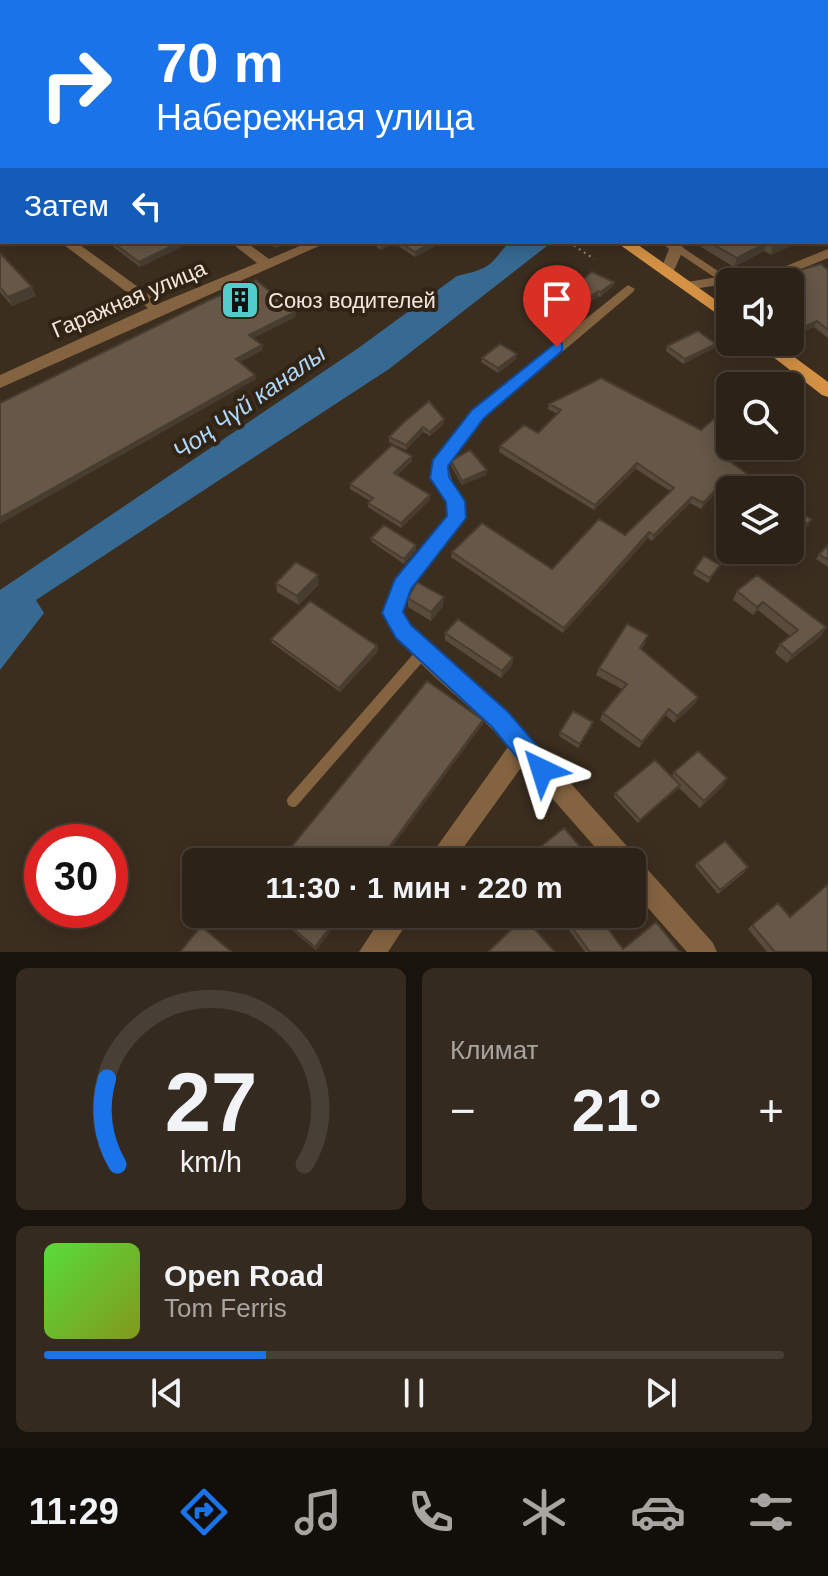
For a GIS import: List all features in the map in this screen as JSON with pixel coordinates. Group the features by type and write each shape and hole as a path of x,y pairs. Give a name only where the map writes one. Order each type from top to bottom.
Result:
{"main road":[{"path":"626,244 716,308"},
{"path":"782,356 828,391"}],"street":[{"path":"70,244 159,309"},
{"path":"240,244 267,264"},
{"name":"Гаражная улица","path":"0,382 159,309 316,244"},
{"path":"667,272 673,245"},
{"path":"794,268 828,253"},
{"path":"687,286 716,281"},
{"path":"612,848 500,720 403,631 392,613 403,585 457,518 455,501 440,478 439,464 478,414 628,289"},
{"path":"448,848 522,747"},
{"path":"646,887 704,952"},
{"path":"372,952 390,928"}],"lane":[{"path":"673,245 716,274"},
{"path":"293,801 424,651"}],"path":[{"path":"572,244 594,259"}],"water":[{"path":"509,244 549,244 389,369 36,600 44,613 0,670 0,590 357,349 457,276 487,266"}],"building":[{"path":"115,244 176,244 139,262"},
{"path":"402,244 430,244 415,252"},
{"path":"712,244 763,244 737,258"},
{"path":"0,253 32,287 8,297 0,287"},
{"path":"821,264 828,270 828,330 817,321 804,327 804,269"},
{"path":"592,272 614,282 581,305 556,292 573,279 579,282"},
{"path":"256,280 295,312 249,335 262,345 236,359 255,375 0,518 0,403"},
{"path":"698,331 716,344 685,359 667,346"},
{"path":"500,344 517,354 498,368 482,358"},
{"path":"601,378 701,430 716,417 716,460 728,460 750,476 716,476 716,489 703,503 692,497 654,535 649,532 564,628 452,552 482,523 552,569 599,519 625,535 674,488 637,463 595,505 500,446 524,425 538,433 561,410 549,404"},
{"path":"429,401 444,419 430,432 423,427 406,445 389,437 403,423"},
{"path":"392,445 412,456 394,473 430,495 401,523 368,503 373,498 350,484"},
{"path":"470,450 487,470 462,481 451,461"},
{"path":"804,514 812,520 804,525"},
{"path":"384,525 416,545 404,559 371,538"},
{"path":"828,545 828,560 819,554"},
{"path":"704,556 720,565 710,578 695,569"},
{"path":"296,562 318,575 297,596 276,583"},
{"path":"757,575 826,627 792,655 780,644 798,630 763,602 757,607 737,591"},
{"path":"417,582 444,597 431,612 408,598"},
{"path":"310,601 377,646 339,688 271,639"},
{"path":"458,619 513,658 502,671 445,633"},
{"path":"627,624 648,635 640,648 698,697 677,716 669,709 642,742 603,713 627,684 599,668"},
{"path":"427,681 483,720 388,848 290,848"},
{"path":"573,711 593,722 580,744 560,732"},
{"path":"698,751 727,778 704,801 674,772"},
{"path":"655,760 680,785 640,820 615,793"},
{"path":"564,828 582,848 539,848"},
{"path":"725,841 748,867 720,890 697,863"},
{"path":"827,885 828,952 775,952 752,925 778,903 790,917"},
{"path":"656,922 680,952 590,952 572,928 607,928 623,949"},
{"path":"199,928 203,928 232,952 180,952"},
{"path":"292,928 329,928 315,947"},
{"path":"513,928 534,928 555,952 488,952"}],"place":[{"name":"Союз водителей","path":"240,300"}],"route":[{"path":"542,770 500,720 403,631 392,613 403,585 457,518 455,501 440,478 439,464 478,414 557,347"}],"water label":[{"name":"Чоң Чүй каналы","path":"249,402"}]}
